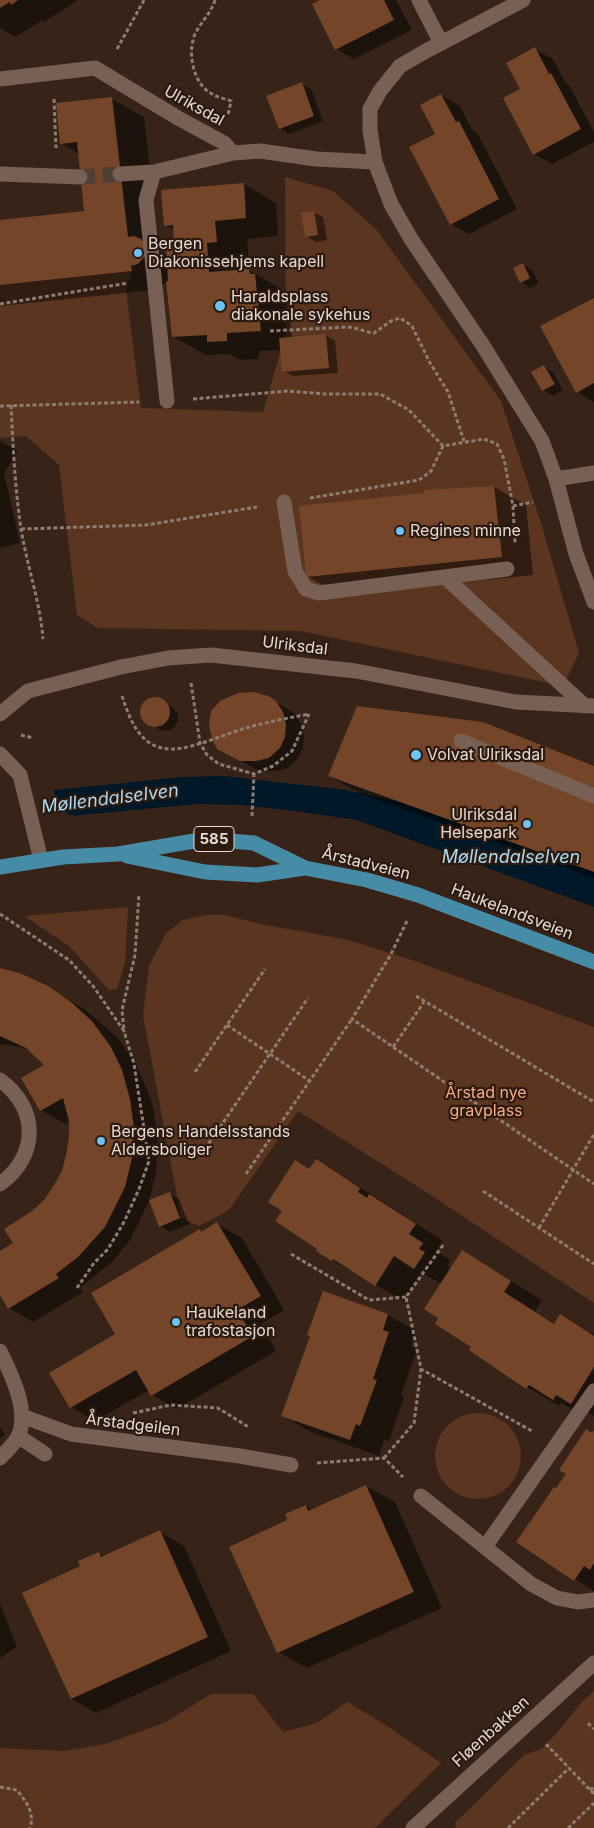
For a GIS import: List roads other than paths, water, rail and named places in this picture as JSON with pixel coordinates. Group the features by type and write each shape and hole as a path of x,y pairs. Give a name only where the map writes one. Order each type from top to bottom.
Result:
{"main road":[{"name":"Årstadveien","path":"0,868 41,860 83,855 118,854 206,839 230,840 254,843 305,868 368,880 418,895"},
{"name":"Årstadveien","path":"118,854 206,872 257,875 305,868"},
{"name":"Haukelandsveien","path":"418,895 594,962"}],"street":[{"path":"419,0 441,43"},
{"path":"523,0 400,66 380,90 370,109 370,130 375,162 391,204 411,240 482,344 542,441 556,479 576,554 594,602"},
{"name":"Ulriksdal","path":"0,79 95,68 229,148"},
{"path":"120,174 154,172 229,148 316,159 375,162"},
{"path":"154,172 146,200 167,401"},
{"path":"0,174 80,177"},
{"path":"556,479 594,473"},
{"path":"284,502 295,571 306,589 319,593 508,570"},
{"path":"446,578 590,706"},
{"name":"Ulriksdal","path":"0,714 28,691 121,667 168,658 211,655 356,671 516,702 590,706"},
{"path":"462,742 594,796"},
{"path":"0,754 20,775 41,860"},
{"path":"0,1080 11,1088 21,1100 28,1116 30,1132 28,1148 21,1163 11,1176 0,1184"},
{"path":"0,1351 17,1387 22,1416 18,1436 0,1458"},
{"path":"486,1548 594,1391"},
{"name":"Årstadgeilen","path":"22,1416 71,1434 240,1456 291,1465"},
{"path":"18,1436 45,1454"},
{"path":"421,1496 531,1584 557,1598 578,1602 594,1600"},
{"name":"Fløenbakken","path":"413,1828 594,1663"}],"water":[{"name":"Møllendalselven","path":"224,776 346,790 436,810 594,870 594,907 357,820 302,812 243,805 198,804 80,815 0,828 4,795 183,777"}],"tunnel":[{"path":"80,177 120,174"}],"place":[{"name":"Bergen Diakonissehjems kapell","path":"138,253"},
{"name":"Haraldsplass diakonale sykehus","path":"220,306"},
{"name":"Regines minne","path":"400,531"},
{"name":"Volvat Ulriksdal","path":"416,755"},
{"name":"Ulriksdal Helsepark","path":"527,824"},
{"name":"Bergens Handelsstands Aldersboliger","path":"101,1141"},
{"name":"Haukeland trafostasjon","path":"176,1322"}],"park label":[{"name":"Årstad nye gravplass","path":"486,1102"}]}
